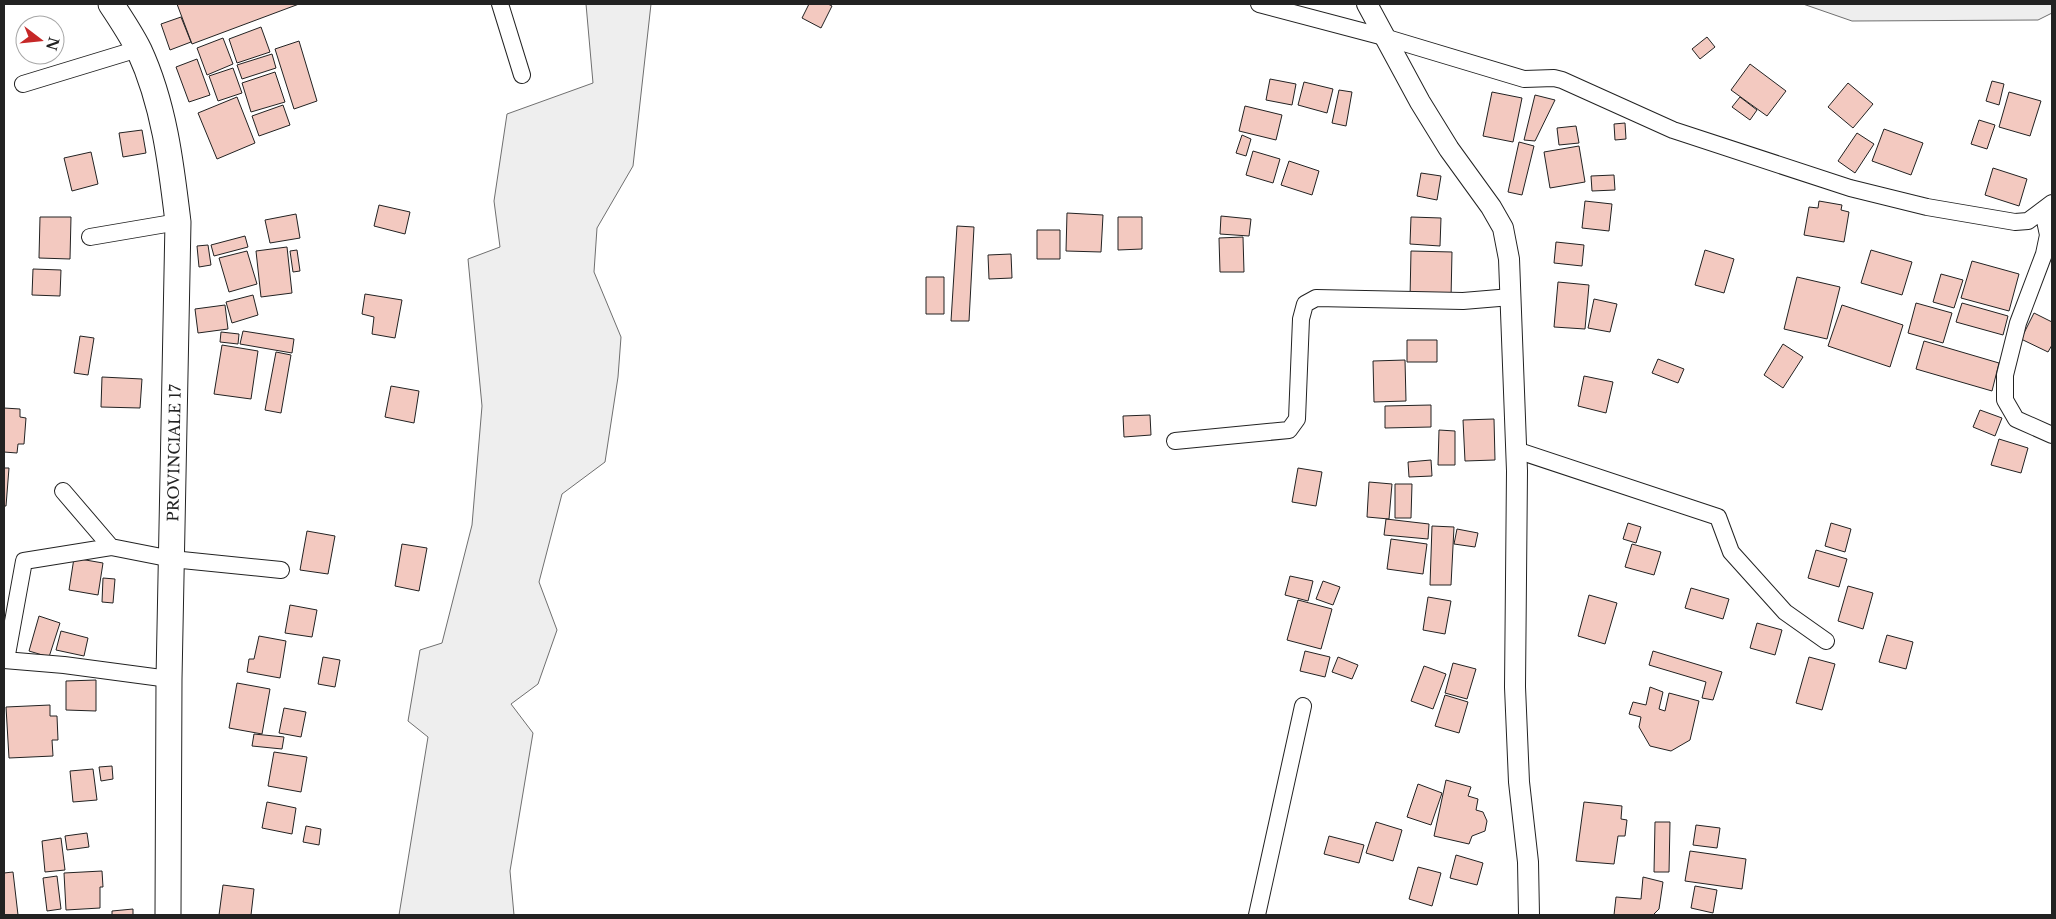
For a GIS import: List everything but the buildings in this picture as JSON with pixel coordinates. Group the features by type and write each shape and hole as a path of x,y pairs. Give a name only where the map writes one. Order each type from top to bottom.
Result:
{"main road":[{"name":"PROVINCIALE 17","path":"111,4 138,49 162,117 170,156 178,222 169,679 168,915"}],"street":[{"path":"500,4 522,75"},
{"path":"1259,4 1384,37 1524,79 1554,78 1562,80 1673,130 1880,196 1944,210 2015,222 2028,221 2048,207"},
{"path":"1367,4 1420,102 1449,149 1491,207 1503,228 1509,259 1516,450 1515,687 1519,782 1528,862 1529,915"},
{"path":"23,84 138,49"},
{"path":"2048,207 2048,235 2044,254 2018,324 2005,375 2005,400 2016,419 2052,435"},
{"path":"90,237 178,222"},
{"path":"1175,441 1290,430 1297,419 1300,319 1304,304 1316,298 1454,301 1511,297"},
{"path":"1516,450 1718,517 1731,552 1785,612 1826,641"},
{"path":"63,491 111,547"},
{"path":"169,679 64,665 5,660 24,560 111,547 172,559 281,570"},
{"path":"1256,915 1304,706"}],"shaded area":[{"path":"586,4 651,4 633,166 597,228 594,272 621,337 618,377 605,462 562,494 539,582 557,630 538,684 511,704 533,733 510,871 514,915 399,915 428,737 408,721 420,650 442,643 472,525 482,406 468,259 500,247 494,201 507,114 593,83"},
{"path":"1803,4 2052,4 2052,13 2038,20 1852,21"}]}
